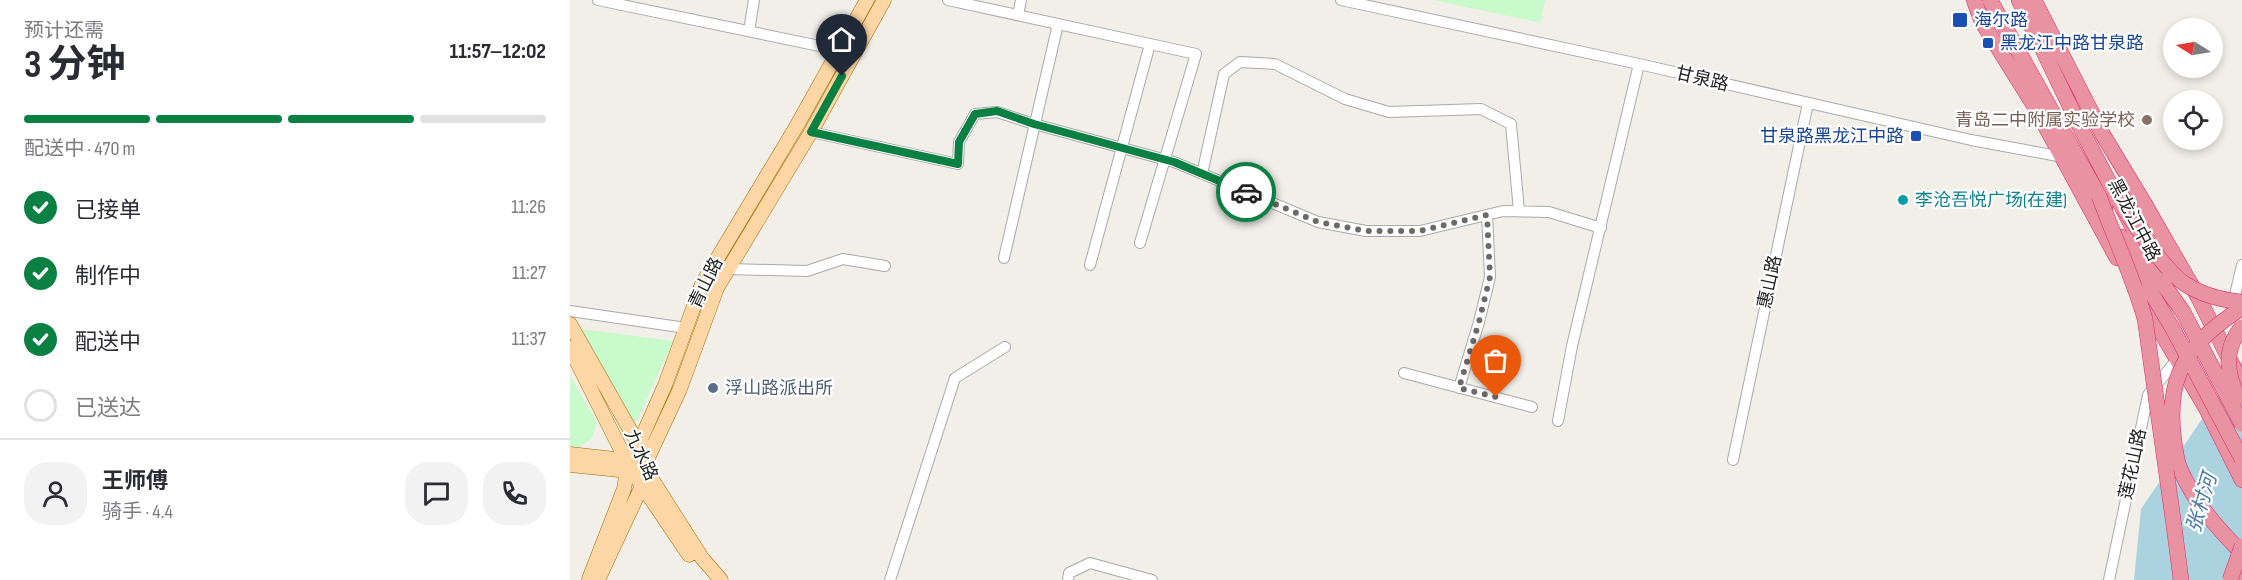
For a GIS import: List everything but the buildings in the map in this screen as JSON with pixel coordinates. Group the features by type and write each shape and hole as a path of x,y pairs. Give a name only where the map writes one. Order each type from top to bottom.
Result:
{"highway":[{"path":"1974,0 1982,22 2014,72 2063,157 2122,268 2206,408 2242,480"},
{"name":"黑龙江中路","path":"1990,0 2173,329 2242,459"},
{"name":"黑龙江中路","path":"2019,0 2080,127 2161,280 2183,312 2242,424"},
{"name":"黑龙江中路","path":"2034,0 2103,135 2144,203 2242,384"},
{"path":"2099,196 2115,241 2137,291 2145,319 2181,580"},
{"path":"2123,208 2184,284 2206,295 2240,305"},
{"path":"2240,305 2204,334 2190,353 2174,390 2171,423 2178,464 2187,485 2199,505 2242,553"},
{"path":"2242,327 2230,347 2228,365 2232,385 2242,405"},
{"path":"2230,580 2242,546"},
{"path":"2239,580 2242,572"}],"main road":[{"name":"青山路","path":"645,469 641,439 665,385 702,284 796,127 867,0"},
{"name":"青山路","path":"598,580 680,389 717,288 811,132 884,0"},
{"name":"九水路","path":"570,324 645,469 702,558 721,580"},
{"name":"九水路","path":"570,348 629,467 645,469"},
{"path":"570,454 615,459 629,467"},
{"path":"570,465 629,467"},
{"name":"青山路","path":"629,467 645,469"},
{"path":"589,580 624,489 629,467"},
{"path":"645,469 695,563 710,580"}],"street":[{"path":"598,0 839,50"},
{"path":"749,31 754,0"},
{"path":"948,0 1196,54 1140,243"},
{"path":"1018,15 1022,0"},
{"name":"甘泉路","path":"1341,0 1639,64 1971,140 2063,157"},
{"path":"1004,258 1059,24"},
{"path":"1090,265 1150,44"},
{"path":"1202,174 1224,74 1240,62 1275,64 1345,99 1389,112 1481,109 1510,124 1519,211"},
{"path":"1558,421 1572,346 1639,64"},
{"name":"惠山路","path":"1733,460 1808,103"},
{"path":"811,132 958,164 959,142 975,114 997,111 1034,124 1165,159 1318,222 1366,231 1420,231 1503,211 1519,211 1549,212 1600,228"},
{"path":"1459,388 1490,277 1487,215"},
{"path":"728,269 807,271 843,259 885,266"},
{"path":"2216,333 2232,307 2240,305 2242,265"},
{"path":"570,310 686,328"},
{"name":"莲花山路","path":"2109,580 2148,395 2177,358 2216,333"},
{"path":"890,580 955,378 1005,347"},
{"path":"1404,373 1532,407"},
{"path":"1068,580 1069,573 1090,563 1152,580"}],"green space":[{"path":"1433,0 1545,0 1541,23"},
{"path":"575,328 673,341 631,434"},
{"path":"570,376 597,422 592,438 579,448 570,446"}],"water":[{"name":"张村河","path":"2242,360 2242,580 2134,580 2141,509"}],"way so far":[{"path":"1246,192 1318,222 1366,231 1420,231 1487,215 1490,277 1459,388 1496,397"}],"place":[{"name":"海尔路","path":"1960,20"},
{"name":"黑龙江中路甘泉路","path":"1988,43"},
{"name":"青岛二中附属实验学校","path":"2147,120"},
{"name":"甘泉路黑龙江中路","path":"1916,136"},
{"name":"李沧吾悦广场(在建)","path":"1903,200"},
{"name":"浮山路派出所","path":"713,388"}],"route":[{"path":"842,76 811,132 958,164 959,142 975,114 997,111 1034,124 1174,162 1246,192"}]}
